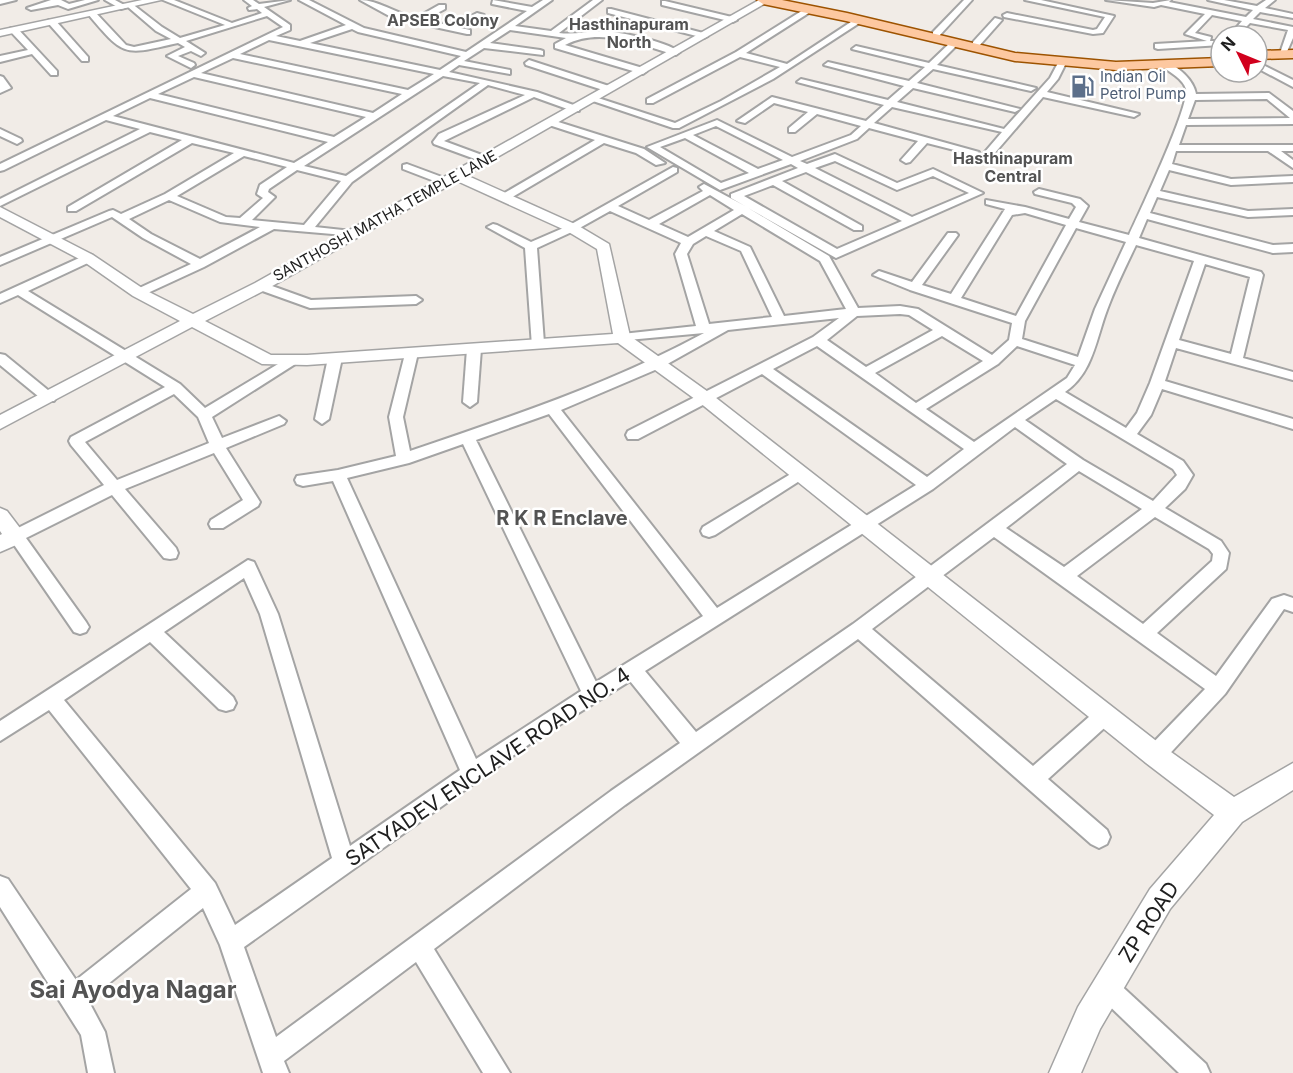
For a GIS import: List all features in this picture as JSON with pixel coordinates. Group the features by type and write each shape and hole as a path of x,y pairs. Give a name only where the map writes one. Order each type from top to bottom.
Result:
{"main road":[{"path":"765,0 860,20 1007,56 1062,63 1116,66 1209,63"},
{"path":"788,0 1018,52 1082,59 1141,60 1209,57"},
{"path":"1269,55 1289,56"},
{"path":"1269,60 1289,56"}],"street":[{"path":"0,2 12,0"},
{"path":"31,9 57,1 68,7 94,0"},
{"path":"109,0 128,6 178,42 201,53"},
{"path":"0,33 156,0"},
{"path":"167,0 231,26"},
{"path":"0,168 149,95 192,69 232,55 287,26 248,0"},
{"path":"240,11 286,0"},
{"path":"303,0 352,26 396,39 468,55"},
{"path":"364,0 396,16 467,32"},
{"path":"499,0 495,2 534,10"},
{"path":"243,222 270,197 262,194 264,187 441,73 548,0"},
{"path":"552,34 598,0"},
{"name":"SANTHOSHI MATHA TEMPLE LANE","path":"0,423 123,356 261,286 552,123 765,0"},
{"path":"936,34 968,0"},
{"path":"976,44 1013,7 1093,32 1100,32 1110,16 1029,0"},
{"path":"1110,0 1146,5 1165,1 1210,13 1293,29 1289,56"},
{"path":"1212,0 1293,16"},
{"path":"1246,24 1258,9 1271,0"},
{"path":"665,3 733,20"},
{"path":"416,21 442,7"},
{"path":"650,101 739,54 811,9"},
{"path":"611,12 704,36"},
{"path":"92,14 127,49 142,49 178,42 269,13"},
{"path":"1209,39 1189,34 1210,13"},
{"path":"454,29 480,15"},
{"path":"592,99 676,126 719,107 860,20"},
{"path":"52,22 85,59"},
{"path":"301,44 318,36 352,26"},
{"path":"507,27 572,38 611,33 676,52"},
{"path":"14,30 54,73"},
{"path":"268,37 487,82 534,94 576,109"},
{"path":"572,38 558,45 644,70"},
{"path":"1158,46 1209,43"},
{"path":"650,224 715,189 854,138 954,44"},
{"path":"483,45 540,54"},
{"path":"191,48 171,56 192,69 375,116"},
{"path":"856,49 1031,88"},
{"path":"0,59 33,51"},
{"path":"739,54 786,66"},
{"path":"232,55 410,93"},
{"path":"457,62 507,72"},
{"path":"529,63 609,89"},
{"path":"983,160 1054,79 1062,63"},
{"path":"828,64 1015,109"},
{"path":"1166,65 1189,82 1193,90 1191,97 1269,96 1293,116"},
{"path":"1269,70 1293,84"},
{"path":"0,79 6,88 0,90"},
{"path":"307,229 348,180 487,82"},
{"path":"801,82 1000,130"},
{"path":"486,160 438,141 442,136 534,94"},
{"path":"1041,94 1134,114"},
{"path":"149,95 336,141"},
{"name":"SATYADEV ENCLAVE ROAD NO. 4","path":"231,942 528,734 927,485 974,449 1072,381 1083,363 1101,309 1166,166 1191,97"},
{"path":"742,121 772,100 974,152"},
{"path":"792,130 815,111"},
{"path":"105,117 348,180"},
{"path":"1181,122 1293,121"},
{"path":"552,123 640,151 673,170 735,196 836,255 978,193 933,171 897,187 835,157 735,196"},
{"path":"854,312 825,259 743,209 652,147 717,123 912,222"},
{"path":"0,203 149,129"},
{"path":"0,132 17,141"},
{"path":"686,135 757,173"},
{"path":"72,208 191,139"},
{"path":"505,197 604,139"},
{"path":"906,160 924,140"},
{"path":"1173,148 1293,148"},
{"path":"1272,149 1293,165"},
{"path":"0,261 52,239 169,196 242,153"},
{"path":"1166,166 1231,182 1293,179"},
{"path":"407,167 505,197 572,228 603,247 622,338 705,398 1155,755 1233,813"},
{"path":"531,246 572,228 673,170"},
{"path":"772,181 858,228"},
{"path":"915,410 993,361 1015,341 1019,321 1073,225 1082,204 1039,192"},
{"path":"1154,193 1248,214 1293,212"},
{"path":"169,196 224,220 352,234"},
{"path":"92,197 116,216 200,264"},
{"path":"990,202 1257,275 1236,360"},
{"path":"610,207 688,242"},
{"path":"704,329 681,254 688,242 743,209"},
{"path":"954,299 1008,212 1020,210"},
{"path":"0,211 88,258 140,293 268,360 293,361 622,338 854,312 900,310 913,312 993,361"},
{"path":"1144,215 1273,249 1293,248"},
{"path":"140,293 273,225"},
{"path":"493,227 531,246"},
{"path":"705,232 746,249 780,321"},
{"path":"914,287 952,235"},
{"path":"531,246 537,343"},
{"path":"0,299 88,258"},
{"path":"1128,435 1144,415 1201,258"},
{"path":"879,276 1019,321"},
{"path":"261,286 310,304 416,300"},
{"path":"18,290 123,356 154,372 175,387 204,415 217,445 252,502 217,524"},
{"path":"633,435 818,340 854,312"},
{"path":"303,480 338,475 404,459 552,408 657,364 724,327"},
{"path":"867,372 943,330"},
{"path":"818,340 867,372 915,410 974,449"},
{"path":"1015,341 1083,363"},
{"path":"1171,342 1293,376"},
{"path":"470,402 474,349"},
{"path":"404,459 396,417 411,353"},
{"path":"0,358 49,398"},
{"path":"322,419 335,358"},
{"path":"204,415 293,361"},
{"path":"763,368 927,485"},
{"path":"1157,383 1293,424"},
{"path":"170,553 76,441 175,387"},
{"path":"1056,393 1178,465 1185,475 1183,483 1153,509 1064,576"},
{"path":"552,408 715,618"},
{"path":"8,540 114,487 279,420"},
{"path":"1016,420 1078,464 1215,545 1222,557 1220,564 1145,633"},
{"path":"467,436 592,694"},
{"path":"52,699 207,891 231,942 272,1065 419,946 693,744 859,629 1078,464"},
{"path":"709,531 799,474"},
{"path":"338,475 472,774"},
{"path":"0,516 8,540 80,627"},
{"path":"994,528 1145,633 1218,688"},
{"path":"0,732 248,567 269,614 344,863"},
{"path":"1155,755 1218,688 1278,604 1284,602 1293,605"},
{"path":"859,629 1099,837"},
{"path":"152,632 226,703"},
{"path":"632,669 693,744"},
{"path":"1034,779 1105,715"},
{"name":"ZP ROAD","path":"1065,1073 1089,1018 1160,899 1233,813 1293,775"},
{"path":"0,887 93,1032 101,1073"},
{"path":"73,998 207,891"},
{"path":"419,946 497,1073"},
{"path":"1107,988 1197,1073"}],"place":[{"name":"Indian Oil Petrol Pump","path":"1082,86"}],"district":[{"name":"APSEB Colony","path":"443,20"},
{"name":"Hasthinapuram North","path":"629,33"},
{"name":"Hasthinapuram Central","path":"1013,167"},
{"name":"R K R Enclave","path":"562,518"},
{"name":"Sai Ayodya Nagar","path":"133,990"}]}
